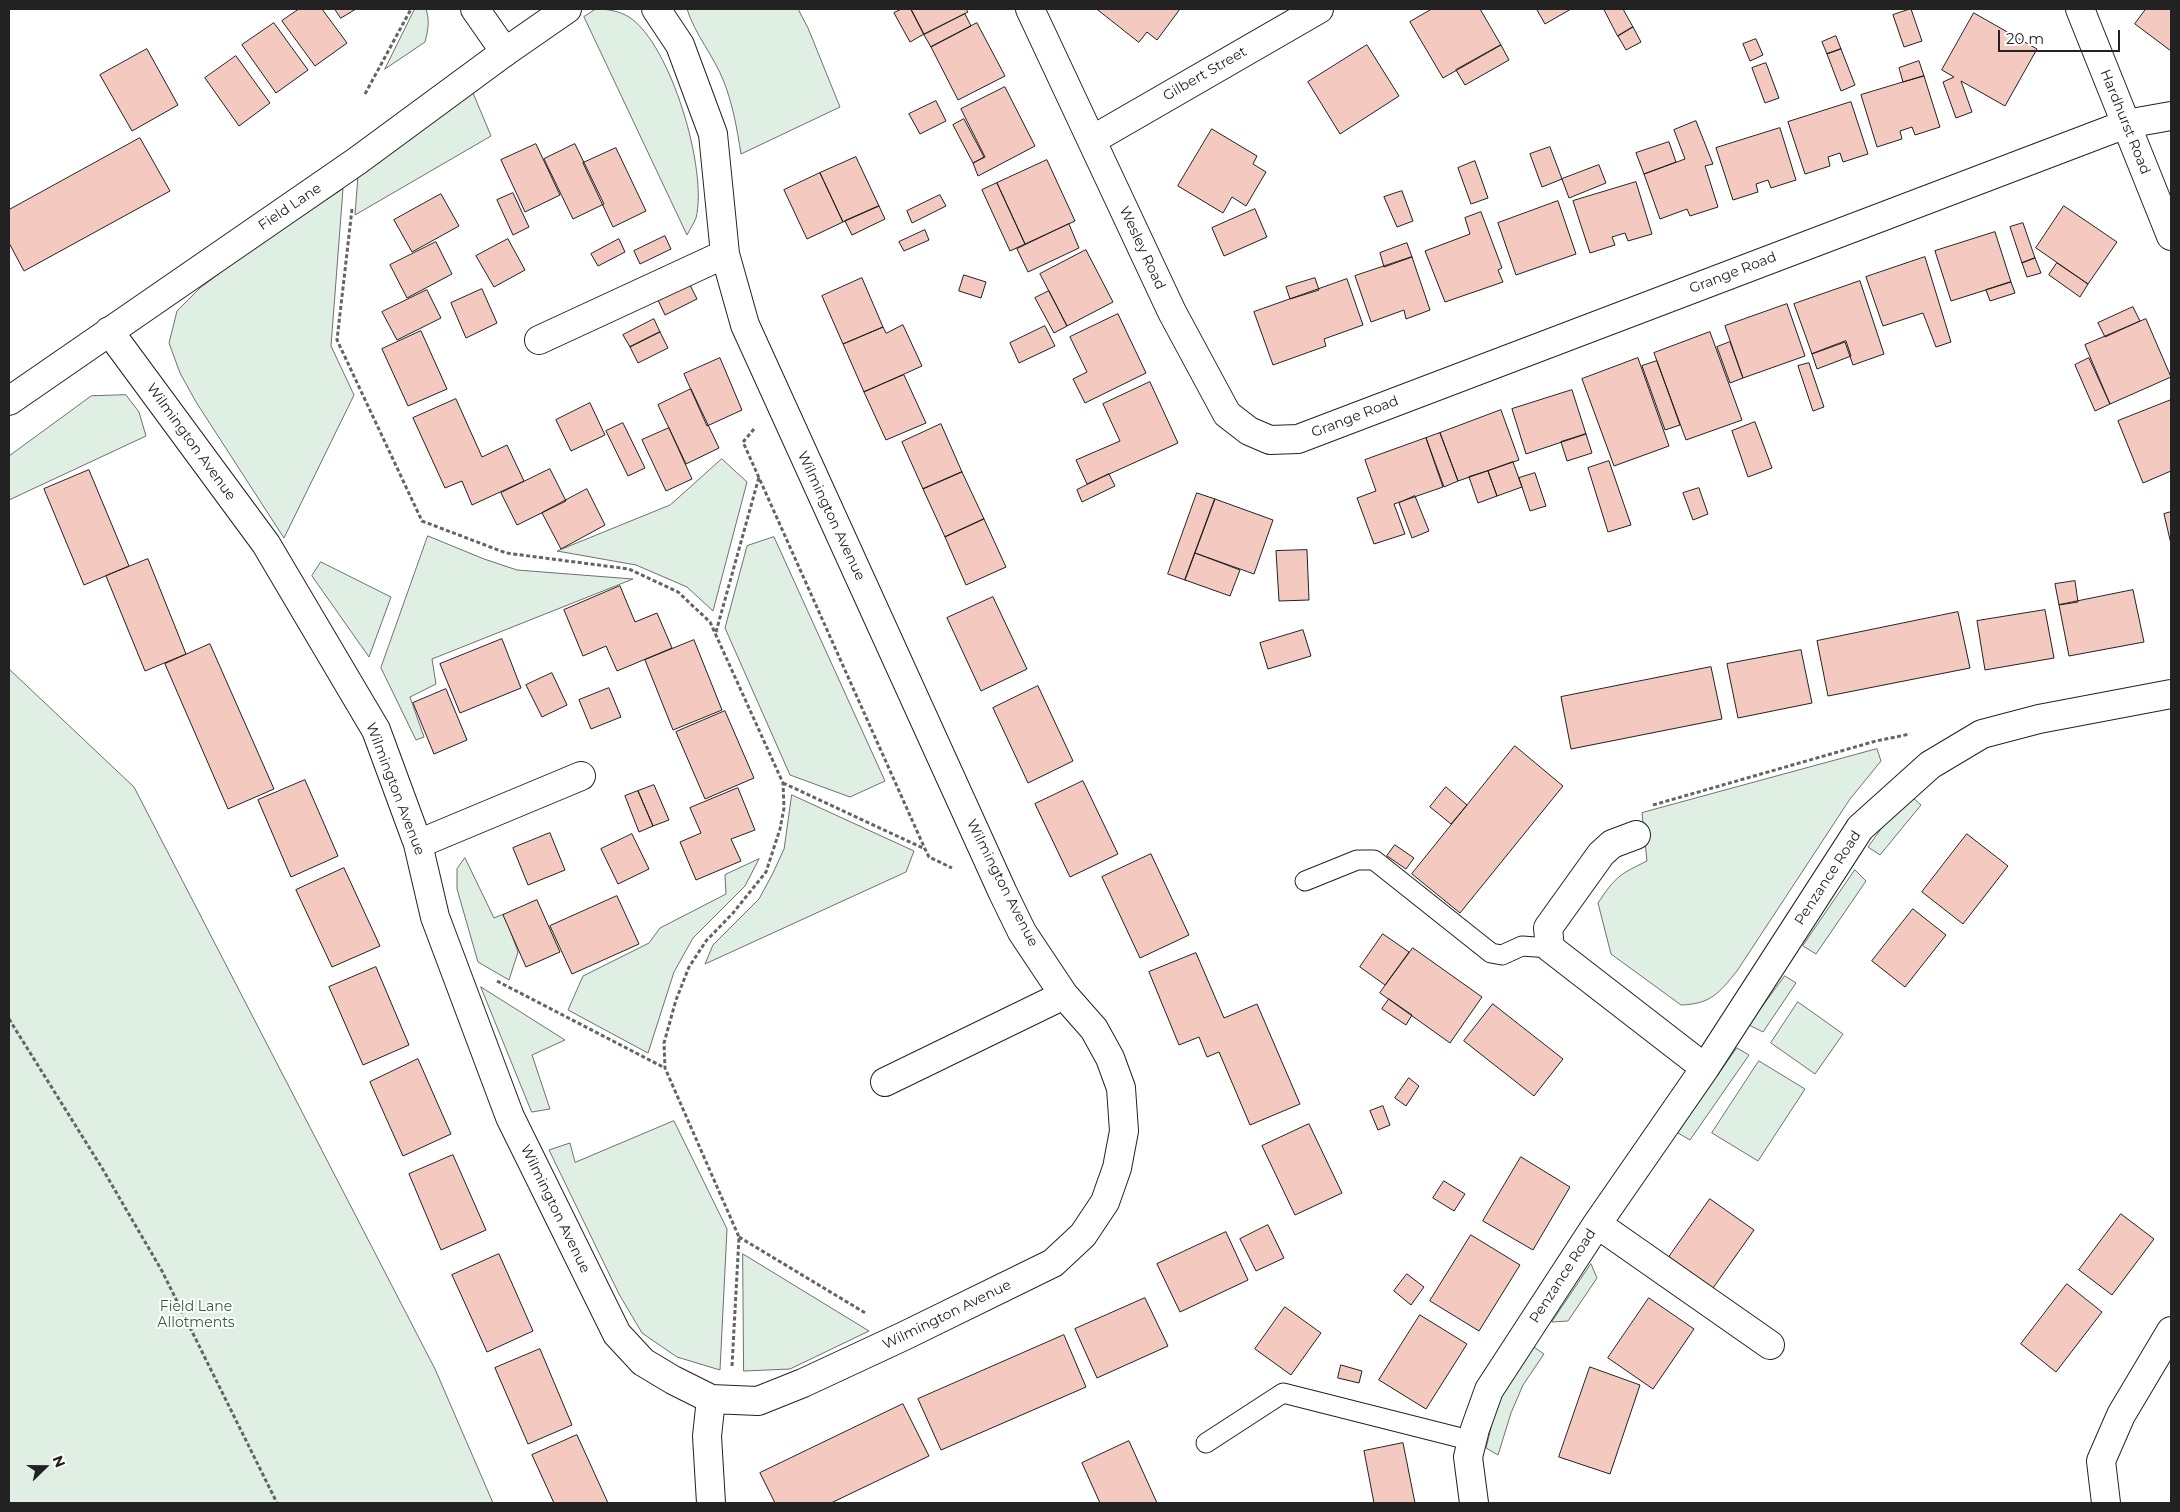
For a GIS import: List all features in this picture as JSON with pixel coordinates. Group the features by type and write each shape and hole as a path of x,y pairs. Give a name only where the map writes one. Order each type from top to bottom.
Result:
{"street":[{"path":"475,9 505,52"},
{"name":"Field Lane","path":"9,401 357,161 505,52 567,9"},
{"name":"Wilmington Avenue","path":"109,331 266,544 376,730 418,844 435,917 510,1117 617,1334 643,1362 672,1380 710,1399 758,1401 803,1383 904,1336 1053,1263 1083,1236 1105,1202 1117,1168 1124,1131 1121,1088 1110,1058 1094,1030 1064,995 1022,932 745,325 725,254 714,134 680,45 656,9"},
{"name":"Wesley Road","path":"1030,9 1172,312 1228,414 1248,431 1270,440 1298,439"},
{"name":"Gilbert Street","path":"1092,140 1319,9"},
{"name":"Hardhurst Road","path":"2080,9 2171,236"},
{"name":"Grange Road","path":"1298,439 2126,124 2171,116"},
{"path":"539,340 725,254"},
{"name":"Penzance Road","path":"1474,1503 1468,1457 1489,1390 1597,1224 1704,1068 1860,828 1930,765 1982,734 2039,719 2170,699"},
{"path":"418,844 580,776"},
{"path":"1636,835 1612,844 1600,854 1548,928 1550,948 1704,1068"},
{"path":"885,1082 1064,995"},
{"path":"1597,1224 1770,1345"},
{"path":"2106,1503 2100,1462 2121,1415 2171,1331"},
{"path":"710,1399 707,1436 711,1503"}],"lane":[{"path":"1305,881 1358,860 1374,860 1491,953 1502,955 1522,946 1550,948"},
{"path":"1206,1443 1283,1393 1473,1441"}],"path":[{"path":"365,94 411,9"},
{"path":"778,398 744,442 929,857 954,869"},
{"path":"715,632 759,477"},
{"path":"1649,806 1876,741 1914,733"},
{"path":"784,782 925,848"},
{"path":"450,957 665,1068"},
{"path":"9,1019 102,1168 162,1271 277,1503"},
{"path":"739,1237 904,1336"}],"green space":[{"path":"415,9 426,9 428,26 425,42 385,69"},
{"path":"596,9 605,9 625,15 644,31 659,53 672,80 683,110 696,171 698,197 696,218 687,235 584,17"},
{"path":"687,9 798,9 808,28 840,107 741,154 732,108 724,82 690,19"},
{"path":"473,93 491,136 355,215 358,175"},
{"path":"343,189 331,346 354,395 284,538 196,402 180,373 169,343 177,311 200,288 245,254"},
{"path":"126,395 139,412 146,436 9,500 9,456 91,396"},
{"path":"722,459 747,482 713,611 687,587 636,565 557,551 670,505"},
{"path":"428,536 484,559 517,570 633,579 432,659 436,684 410,697 424,737 416,740 381,668"},
{"path":"774,537 885,781 850,797 790,775 725,628 747,546"},
{"path":"321,562 391,597 369,657 312,576"},
{"name":"Field Lane Allotments","path":"9,669 134,787 435,1369 493,1503 9,1503"},
{"path":"1877,749 1881,761 1850,799 1737,971 1714,996 1700,1002 1681,1005 1611,954 1598,903 1619,877 1647,861 1642,813"},
{"path":"792,795 914,851 906,872 705,964 713,945 759,899 773,873 784,849"},
{"path":"1912,797 1921,805 1880,855 1868,847 1888,819"},
{"path":"465,858 494,918 504,914 518,952 509,980 478,962 457,889 457,869"},
{"path":"759,859 745,886 693,938 674,972 648,1053 568,1010 583,976 649,943 660,928 726,894 725,875"},
{"path":"1855,870 1866,881 1816,954 1803,946"},
{"path":"1785,976 1796,983 1763,1032 1749,1025"},
{"path":"481,987 565,1040 532,1055 550,1109 532,1112"},
{"path":"1798,1002 1843,1034 1815,1074 1771,1043"},
{"path":"1737,1048 1749,1055 1690,1140 1678,1133"},
{"path":"1759,1061 1805,1089 1758,1161 1712,1133"},
{"path":"674,1121 727,1229 720,1370 677,1357 642,1333 619,1294 549,1150 570,1143 575,1162"},
{"path":"743,1254 869,1331 790,1369 744,1371"},
{"path":"1591,1264 1597,1278 1568,1321 1552,1322"},
{"path":"1534,1347 1544,1354 1523,1385 1511,1413 1498,1455 1486,1448 1494,1415 1503,1393"}],"building":[{"path":"299,9 322,9 347,43 315,66 282,21"},
{"path":"335,9 356,9 341,18"},
{"path":"902,9 911,9 924,34 910,42 894,13"},
{"path":"911,9 966,9 968,12 924,34"},
{"path":"1097,9 1180,9 1157,40 1147,32 1139,42"},
{"path":"1432,9 1480,9 1501,45 1443,78 1410,22"},
{"path":"1571,9 1545,24 1537,10"},
{"path":"1604,9 1623,9 1633,27 1618,36"},
{"path":"1911,9 1922,41 1904,47 1893,15"},
{"path":"2146,9 2171,9 2171,51 2135,24"},
{"path":"1974,13 2037,49 2005,106 1961,81 1972,112 1956,118 1943,82 1954,77 1942,70"},
{"path":"965,14 971,26 931,47 924,35"},
{"path":"274,23 308,70 276,93 242,45"},
{"path":"977,23 1005,76 958,100 931,47"},
{"path":"1633,27 1641,42 1626,50 1618,36"},
{"path":"1836,36 1841,49 1827,54 1822,42"},
{"path":"1756,39 1763,55 1750,61 1743,44"},
{"path":"1367,45 1399,96 1340,134 1308,82"},
{"path":"1501,45 1509,60 1465,85 1456,70"},
{"path":"147,49 178,105 132,131 100,75"},
{"path":"1841,49 1855,85 1841,91 1827,54"},
{"path":"236,56 270,103 239,126 205,78"},
{"path":"1919,61 1924,76 1903,82 1899,68"},
{"path":"1766,63 1779,98 1765,103 1752,68"},
{"path":"1924,76 1940,127 1915,135 1912,127 1900,131 1902,139 1877,147 1861,95"},
{"path":"1005,87 1035,146 978,176 973,163 985,157 961,109"},
{"path":"936,101 946,121 920,134 909,114"},
{"path":"1851,102 1868,154 1843,162 1840,153 1828,157 1830,166 1805,174 1788,122"},
{"path":"964,119 984,157 973,163 953,125"},
{"path":"1696,121 1713,164 1705,166 1718,207 1690,216 1687,209 1660,219 1644,174 1685,159 1674,130"},
{"path":"1780,128 1796,180 1771,188 1768,180 1756,184 1758,192 1733,200 1716,148"},
{"path":"1212,129 1257,156 1253,164 1266,172 1246,206 1232,197 1223,213 1178,186"},
{"path":"140,138 170,191 24,271 9,243 9,210"},
{"path":"1669,142 1676,162 1644,174 1636,153"},
{"path":"536,144 560,195 525,212 501,160"},
{"path":"575,144 604,204 573,219 544,159"},
{"path":"1550,147 1562,179 1542,187 1530,154"},
{"path":"616,148 646,211 613,227 583,163"},
{"path":"856,157 879,206 843,222 820,173"},
{"path":"1047,160 1075,221 1025,244 997,183"},
{"path":"1475,161 1488,198 1471,204 1458,168"},
{"path":"1599,165 1606,183 1569,198 1562,179"},
{"path":"820,173 843,222 807,239 784,190"},
{"path":"1636,182 1652,234 1628,241 1625,233 1612,237 1615,245 1590,253 1573,201"},
{"path":"997,183 1025,244 1010,251 982,190"},
{"path":"1402,191 1413,221 1397,227 1384,197"},
{"path":"513,193 529,227 513,235 497,200"},
{"path":"441,194 459,226 412,252 394,220"},
{"path":"940,195 946,206 912,223 907,211"},
{"path":"1558,201 1576,254 1516,275 1498,223"},
{"path":"879,206 885,219 852,235 845,221"},
{"path":"2064,206 2117,242 2088,284 2036,248"},
{"path":"1255,209 1267,237 1224,256 1212,228"},
{"path":"1481,212 1502,268 1498,270 1503,282 1445,302 1425,251 1470,234 1465,218"},
{"path":"2023,223 2035,258 2022,263 2010,227"},
{"path":"1069,224 1079,248 1028,272 1017,249"},
{"path":"925,230 929,240 904,251 899,242"},
{"path":"1995,232 2011,282 1951,301 1935,251"},
{"path":"665,236 671,249 640,264 634,251"},
{"path":"508,239 525,270 494,287 476,256"},
{"path":"619,239 625,252 598,266 591,254"},
{"path":"436,242 452,274 407,298 390,265"},
{"path":"1407,243 1412,257 1384,267 1380,253"},
{"path":"1086,250 1113,302 1067,326 1040,274"},
{"path":"1412,257 1430,310 1406,319 1404,310 1371,322 1355,276"},
{"path":"1925,257 1951,342 1936,347 1923,313 1883,326 1866,277"},
{"path":"2035,258 2041,273 2027,277 2022,263"},
{"path":"2057,263 2088,284 2080,297 2049,275"},
{"path":"964,275 986,282 981,298 959,291"},
{"path":"862,278 883,327 843,344 822,296"},
{"path":"1315,278 1319,290 1290,299 1286,287"},
{"path":"1347,279 1363,325 1324,339 1326,346 1273,365 1254,312"},
{"path":"1860,281 1884,354 1853,365 1845,342 1812,354 1794,304"},
{"path":"2011,282 2015,293 1990,301 1986,290"},
{"path":"689,283 697,299 665,315 657,298"},
{"path":"482,289 497,323 466,338 451,303"},
{"path":"427,290 441,318 397,340 382,312"},
{"path":"1049,291 1067,326 1054,333 1035,298"},
{"path":"1787,304 1805,356 1743,378 1725,326"},
{"path":"2133,307 2140,321 2105,337 2098,323"},
{"path":"1118,314 1146,373 1085,403 1073,379 1087,372 1070,337"},
{"path":"654,319 660,332 630,347 623,335"},
{"path":"2146,319 2171,377 2110,404 2085,345"},
{"path":"903,325 922,366 864,392 843,344 883,327 886,333"},
{"path":"1045,326 1055,346 1019,363 1010,343"},
{"path":"421,331 447,389 408,406 382,349"},
{"path":"660,332 668,348 638,363 630,347"},
{"path":"1710,332 1742,420 1686,440 1654,353"},
{"path":"1846,341 1851,356 1817,369 1812,354"},
{"path":"1730,342 1743,378 1730,383 1717,347"},
{"path":"720,358 742,410 707,426 684,374"},
{"path":"1638,358 1669,446 1614,466 1582,379"},
{"path":"2089,358 2110,404 2095,411 2075,365"},
{"path":"1657,361 1680,425 1665,430 1642,366"},
{"path":"1809,363 1824,407 1813,411 1798,366"},
{"path":"904,375 926,423 886,440 864,392"},
{"path":"1150,382 1178,443 1087,484 1076,460 1120,441 1103,404"},
{"path":"691,389 719,448 686,464 658,405"},
{"path":"1572,390 1586,434 1526,454 1512,409"},
{"path":"456,399 482,457 507,445 524,481 472,505 462,481 445,488 413,418"},
{"path":"2171,400 2171,471 2143,483 2118,421"},
{"path":"590,403 605,435 571,451 556,420"},
{"path":"1501,410 1519,460 1458,481 1440,433"},
{"path":"1755,422 1772,468 1748,477 1732,431"},
{"path":"623,423 645,468 628,476 606,431"},
{"path":"941,424 962,472 923,489 902,442"},
{"path":"669,428 692,479 666,491 642,440"},
{"path":"1440,433 1458,481 1444,487 1426,438"},
{"path":"1586,434 1592,453 1567,461 1561,442"},
{"path":"1426,438 1443,487 1394,504 1405,534 1374,544 1357,498 1376,491 1365,460"},
{"path":"1609,461 1631,525 1608,532 1588,468"},
{"path":"1513,462 1522,487 1497,496 1488,471"},
{"path":"550,469 566,501 517,525 501,493"},
{"path":"89,470 129,566 84,585 44,489"},
{"path":"1488,471 1497,496 1478,503 1469,477"},
{"path":"962,472 984,519 945,537 923,489"},
{"path":"1535,473 1546,506 1530,511 1519,478"},
{"path":"1109,474 1115,486 1082,502 1077,490"},
{"path":"1699,488 1708,514 1693,520 1683,493"},
{"path":"587,489 605,525 561,549 542,513"},
{"path":"1197,493 1215,499 1185,580 1168,574"},
{"path":"1415,496 1429,531 1412,538 1399,503"},
{"path":"1215,499 1273,520 1254,574 1195,553"},
{"path":"2171,512 2171,544 2164,514"},
{"path":"984,519 1006,567 966,585 945,537"},
{"path":"1307,550 1309,600 1279,601 1276,551"},
{"path":"1195,553 1240,570 1230,596 1185,580"},
{"path":"148,559 186,654 145,671 106,576"},
{"path":"2075,581 2078,602 2059,605 2055,584"},
{"path":"620,586 635,622 657,613 672,648 617,671 606,646 583,656 564,610"},
{"path":"2133,590 2144,642 2069,656 2059,605"},
{"path":"993,597 1027,669 981,691 947,618"},
{"path":"2045,610 2054,658 1985,670 1977,621"},
{"path":"1958,612 1970,668 1828,696 1817,641"},
{"path":"1303,630 1311,656 1268,669 1260,643"},
{"path":"502,639 521,688 460,713 440,664"},
{"path":"694,640 722,710 673,730 645,660"},
{"path":"210,644 274,789 228,809 165,664"},
{"path":"1801,650 1812,703 1738,718 1727,664"},
{"path":"1711,667 1722,719 1571,749 1561,697"},
{"path":"552,673 567,705 542,717 526,685"},
{"path":"1038,686 1073,761 1028,783 993,708"},
{"path":"609,688 621,717 591,729 579,700"},
{"path":"446,689 467,740 434,754 413,703"},
{"path":"725,711 754,778 705,799 676,732"},
{"path":"1515,746 1563,786 1460,913 1412,874"},
{"path":"305,780 338,856 291,877 258,800"},
{"path":"1083,781 1118,854 1070,877 1035,804"},
{"path":"654,785 669,820 653,826 638,791"},
{"path":"1446,787 1467,805 1451,824 1430,807"},
{"path":"738,788 755,830 731,839 741,861 696,880 680,842 701,833 690,808"},
{"path":"638,791 653,826 639,832 625,796"},
{"path":"550,833 565,870 528,885 513,848"},
{"path":"632,834 649,869 618,884 601,849"},
{"path":"1967,834 2008,866 1963,924 1922,892"},
{"path":"1395,845 1414,858 1406,869 1387,856"},
{"path":"1151,854 1189,935 1140,958 1102,877"},
{"path":"344,868 380,946 332,967 296,890"},
{"path":"617,896 639,944 572,974 550,926"},
{"path":"537,900 560,952 526,967 503,915"},
{"path":"1913,909 1946,935 1905,987 1872,961"},
{"path":"1383,934 1409,952 1385,985 1360,967"},
{"path":"1413,948 1482,997 1450,1043 1380,993"},
{"path":"1196,953 1224,1018 1257,1004 1300,1104 1250,1125 1219,1052 1207,1057 1199,1037 1179,1045 1149,972"},
{"path":"376,967 409,1045 363,1065 329,987"},
{"path":"1389,999 1412,1015 1406,1025 1382,1009"},
{"path":"1493,1004 1563,1059 1534,1096 1464,1041"},
{"path":"418,1059 451,1134 403,1156 370,1082"},
{"path":"1409,1078 1419,1086 1406,1106 1395,1098"},
{"path":"1383,1106 1390,1125 1378,1130 1370,1111"},
{"path":"1309,1124 1342,1193 1295,1215 1262,1146"},
{"path":"453,1155 486,1230 441,1250 409,1174"},
{"path":"1521,1157 1570,1187 1533,1250 1483,1221"},
{"path":"1444,1181 1465,1194 1454,1211 1433,1198"},
{"path":"1710,1199 1754,1230 1713,1288 1669,1257"},
{"path":"2121,1214 2154,1239 2112,1295 2079,1270"},
{"path":"1268,1225 1284,1258 1256,1271 1240,1239"},
{"path":"1226,1232 1248,1280 1180,1312 1157,1264"},
{"path":"1471,1235 1520,1265 1479,1331 1430,1301"},
{"path":"499,1254 533,1331 487,1352 452,1275"},
{"path":"1407,1274 1424,1287 1411,1305 1394,1291"},
{"path":"2067,1284 2102,1312 2056,1372 2021,1344"},
{"path":"1145,1298 1168,1346 1097,1378 1075,1329"},
{"path":"1649,1298 1694,1329 1653,1389 1608,1358"},
{"path":"1285,1307 1321,1333 1291,1375 1255,1349"},
{"path":"1420,1315 1467,1344 1426,1409 1379,1380"},
{"path":"1064,1335 1086,1387 941,1450 918,1399"},
{"path":"540,1349 572,1425 528,1444 495,1368"},
{"path":"1341,1365 1362,1371 1359,1383 1338,1378"},
{"path":"1590,1367 1640,1385 1610,1474 1559,1457"},
{"path":"903,1404 929,1456 831,1503 775,1503 760,1473"},
{"path":"577,1435 608,1503 554,1503 532,1455"},
{"path":"1129,1441 1157,1503 1100,1503 1082,1463"},
{"path":"1403,1443 1415,1503 1374,1503 1364,1451"}]}
